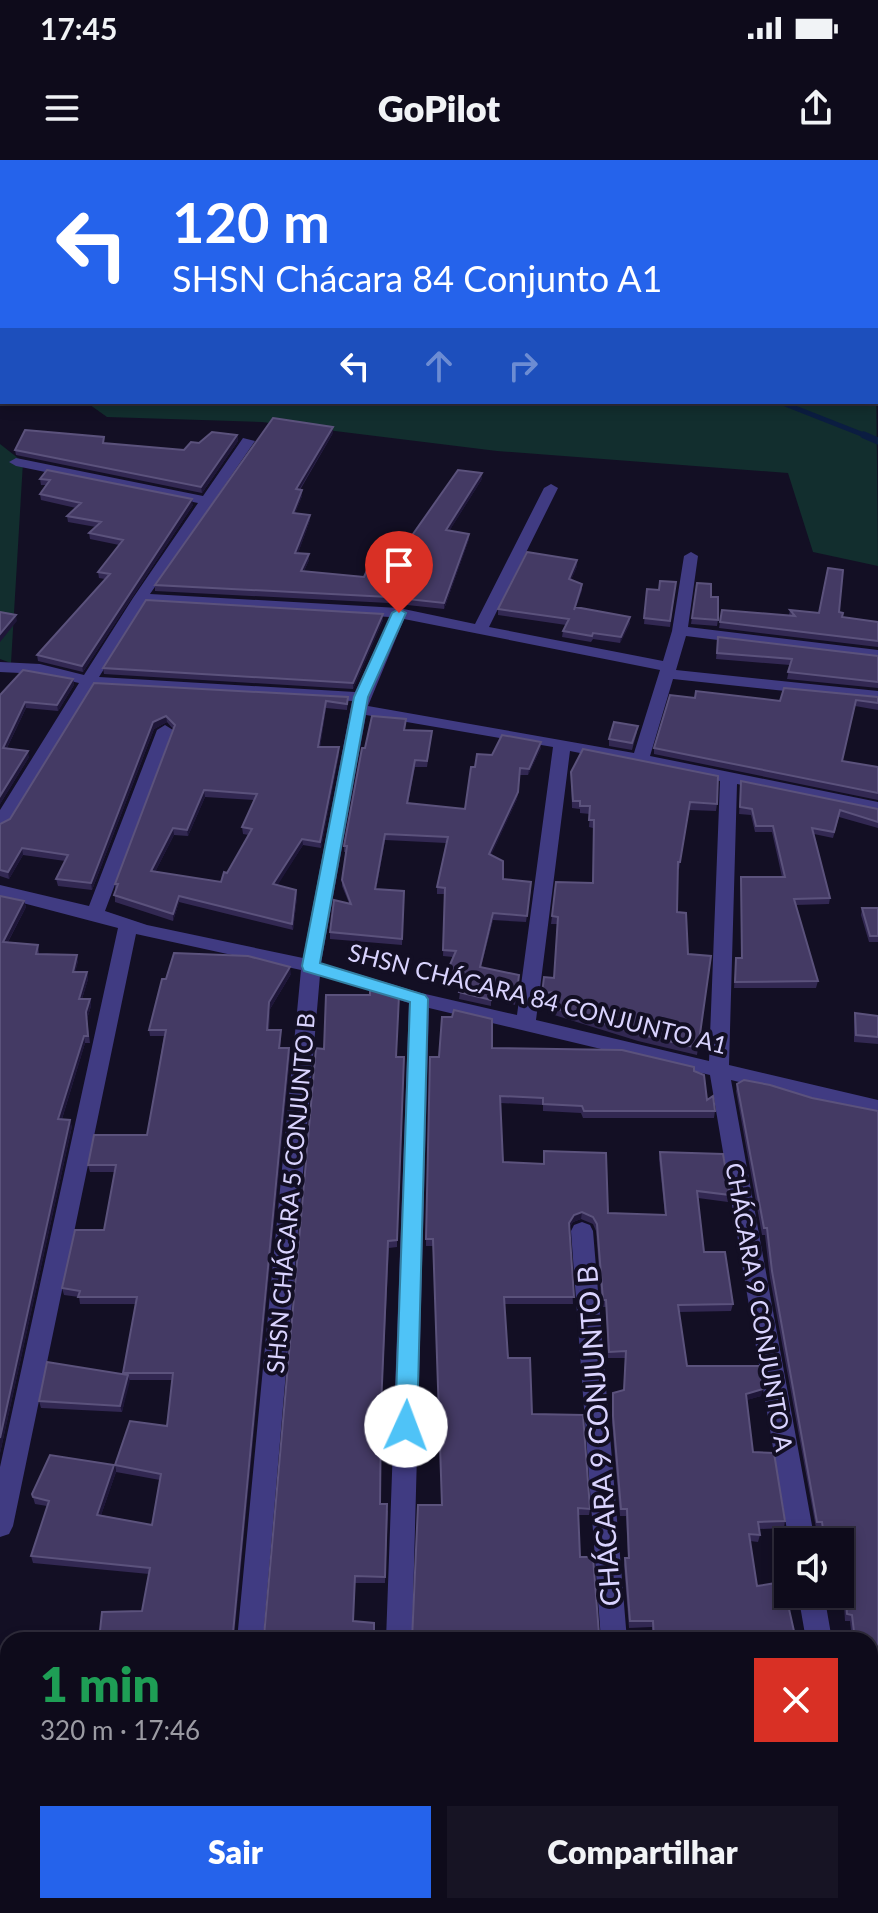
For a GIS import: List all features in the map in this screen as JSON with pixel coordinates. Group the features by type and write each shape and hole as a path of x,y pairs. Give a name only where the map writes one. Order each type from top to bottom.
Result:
{"street":[{"path":"0,824 140,598 248,441"},
{"path":"16,462 207,501"},
{"path":"480,630 551,488"},
{"path":"640,761 680,631 691,556"},
{"path":"140,598 399,613 667,670 878,696"},
{"name":"SHSN CHÁCARA 5 CONJUNTO B","path":"251,1632 311,966 360,703 399,613"},
{"path":"680,631 878,655"},
{"path":"0,667 40,669 89,681 360,703 878,807"},
{"path":"95,914 165,730"},
{"path":"526,1024 562,744"},
{"name":"CHÁCARA 9 CONJUNTO A","path":"729,775 719,1071 800,1528"},
{"name":"SHSN CHÁCARA 84 CONJUNTO A1","path":"0,891 128,925 311,966 419,999 878,1108"},
{"path":"0,1526 128,925"},
{"path":"399,1632 419,999"},
{"name":"CHÁCARA 9 CONJUNTO B","path":"582,1231 613,1632"},
{"path":"813,1608 818,1632"}],"green space":[{"path":"89,404 876,404 878,566 813,552 788,473 497,451 262,422 107,417"},
{"path":"0,444 23,462 11,663 0,659"}],"building":[{"path":"273,418 333,427 296,489 302,490 293,513 310,515 295,553 309,554 301,571 364,577 377,548 401,551 458,470 482,473 446,530 469,534 444,603 389,597 155,585"},
{"path":"25,430 104,437 103,443 184,450 191,442 199,443 212,432 237,435 201,487 15,450"},
{"path":"47,470 192,499 82,666 37,655 110,574 98,572 123,540 89,533 101,522 67,516 81,503 40,494 50,480 40,479"},
{"path":"527,552 577,560 569,579 582,584 574,610 575,607 630,617 621,637 563,631 569,619 498,609"},
{"path":"828,568 843,570 839,612 843,613 842,617 878,622 878,641 720,622 722,610 795,616 790,610 819,613"},
{"path":"660,581 676,582 670,621 644,618 647,589 659,590"},
{"path":"697,583 711,584 711,597 718,597 718,620 692,618"},
{"path":"146,600 383,614 353,683 103,668"},
{"path":"0,612 16,615 0,634"},
{"path":"718,637 878,656 878,682 788,672 792,659 717,653"},
{"path":"23,670 73,679 57,705 25,702 3,748 28,751 0,796 0,695"},
{"path":"94,683 348,697 347,704 326,701 318,747 339,747 320,842 302,839 273,884 296,890 292,924 179,896 173,914 114,895 118,884 115,884 175,725 166,716 153,722 91,883 56,879 68,855 22,848 8,872 0,870 0,824 10,819","holes":["204,790 257,794 242,827 252,829 227,873 224,872 221,882 151,871 173,828 187,830"]},
{"path":"784,688 878,697 878,703 856,700 842,761 878,767 878,793 654,748 670,695 695,698 696,691 780,701"},
{"path":"372,716 406,719 404,730 432,731 427,761 415,760 407,803 465,809 471,767 475,767 477,754 492,755 502,735 541,742 529,769 520,768 518,792 489,854 503,861 503,879 531,882 527,916 493,913 480,967 519,975 516,999 491,990 491,1000 459,992 463,980 446,974 456,951 443,950 445,888 437,887 448,837 385,834 375,889 404,891 402,939 330,932 334,900 351,904 342,880 347,846 344,846 362,748 365,748"},
{"path":"614,722 638,726 632,743 609,739"},
{"path":"583,749 718,776 717,804 690,802 678,862 677,912 686,913 688,954 711,956 698,1048 639,1034 552,1007 552,992 542,994 544,977 554,978 558,917 552,916 556,882 593,883 594,820 589,820 590,806 580,806 580,801 573,801 571,772"},
{"path":"741,781 878,809 878,822 840,810 834,832 812,828 830,898 794,899 818,981 735,982 736,958 742,958 741,877 785,877 773,826 756,826 752,809 740,807"},
{"path":"0,896 24,901 3,942 38,945 36,954 77,955 73,972 87,972 79,999 90,999 86,1012 88,1036 84,1036 58,1119 70,1120 0,1438"},
{"path":"862,908 878,908 878,936 870,936"},
{"path":"174,953 248,956 290,967 269,1002 267,1030 281,1030 279,1048 289,1048 233,1632 100,1632 102,1612 142,1611 150,1568 31,1556 49,1501 32,1494 50,1455 114,1465 97,1515 152,1525 161,1474 115,1465 130,1421 167,1426 173,1373 123,1373 137,1297 78,1297 80,1291 62,1288 75,1230 104,1230 116,1165 88,1165 94,1135 147,1135 166,1030 149,1030 162,979 166,979"},
{"path":"370,987 399,996 396,1057 404,1057 397,1240 388,1241 381,1407 380,1504 387,1504 385,1577 355,1576 353,1621 374,1623 374,1632 264,1632 316,1048 324,1049 326,995 370,995"},
{"path":"454,1010 492,1019 492,1048 622,1050 694,1067 694,1071 704,1075 707,1100 713,1096 715,1111 584,1111 582,1106 543,1104 543,1098 500,1096 503,1162 544,1164 544,1151 606,1153 608,1213 666,1215 660,1152 723,1154 730,1195 697,1191 704,1252 725,1252 733,1304 678,1305 687,1366 759,1366 763,1389 746,1394 753,1452 774,1453 785,1521 758,1522 760,1535 749,1534 757,1586 774,1583 774,1608 789,1609 794,1632 654,1632 653,1621 630,1621 625,1558 629,1558 627,1509 621,1509 613,1416 613,1393 624,1390 626,1351 609,1352 597,1224 593,1217 582,1212 574,1215 569,1223 574,1297 504,1297 508,1358 530,1358 532,1414 583,1415 590,1509 578,1508 580,1557 593,1557 599,1632 412,1632 418,1505 442,1505 433,1239 426,1239 430,1057 439,1057 442,1017 452,1017"},
{"path":"855,1013 878,1016 878,1037 856,1035"},
{"path":"744,1080 878,1111 878,1632 854,1632 852,1615 847,1614 847,1608 854,1608 854,1528 823,1528 822,1522 817,1522 767,1228 764,1228 737,1084"},
{"path":"47,1362 128,1375 120,1406 39,1401"}],"waterway":[{"path":"785,404 865,435"},
{"path":"865,435 869,437"},
{"path":"865,435 878,441"}],"route":[{"path":"399,613 361,697 311,966 419,999 406,1426"}]}
